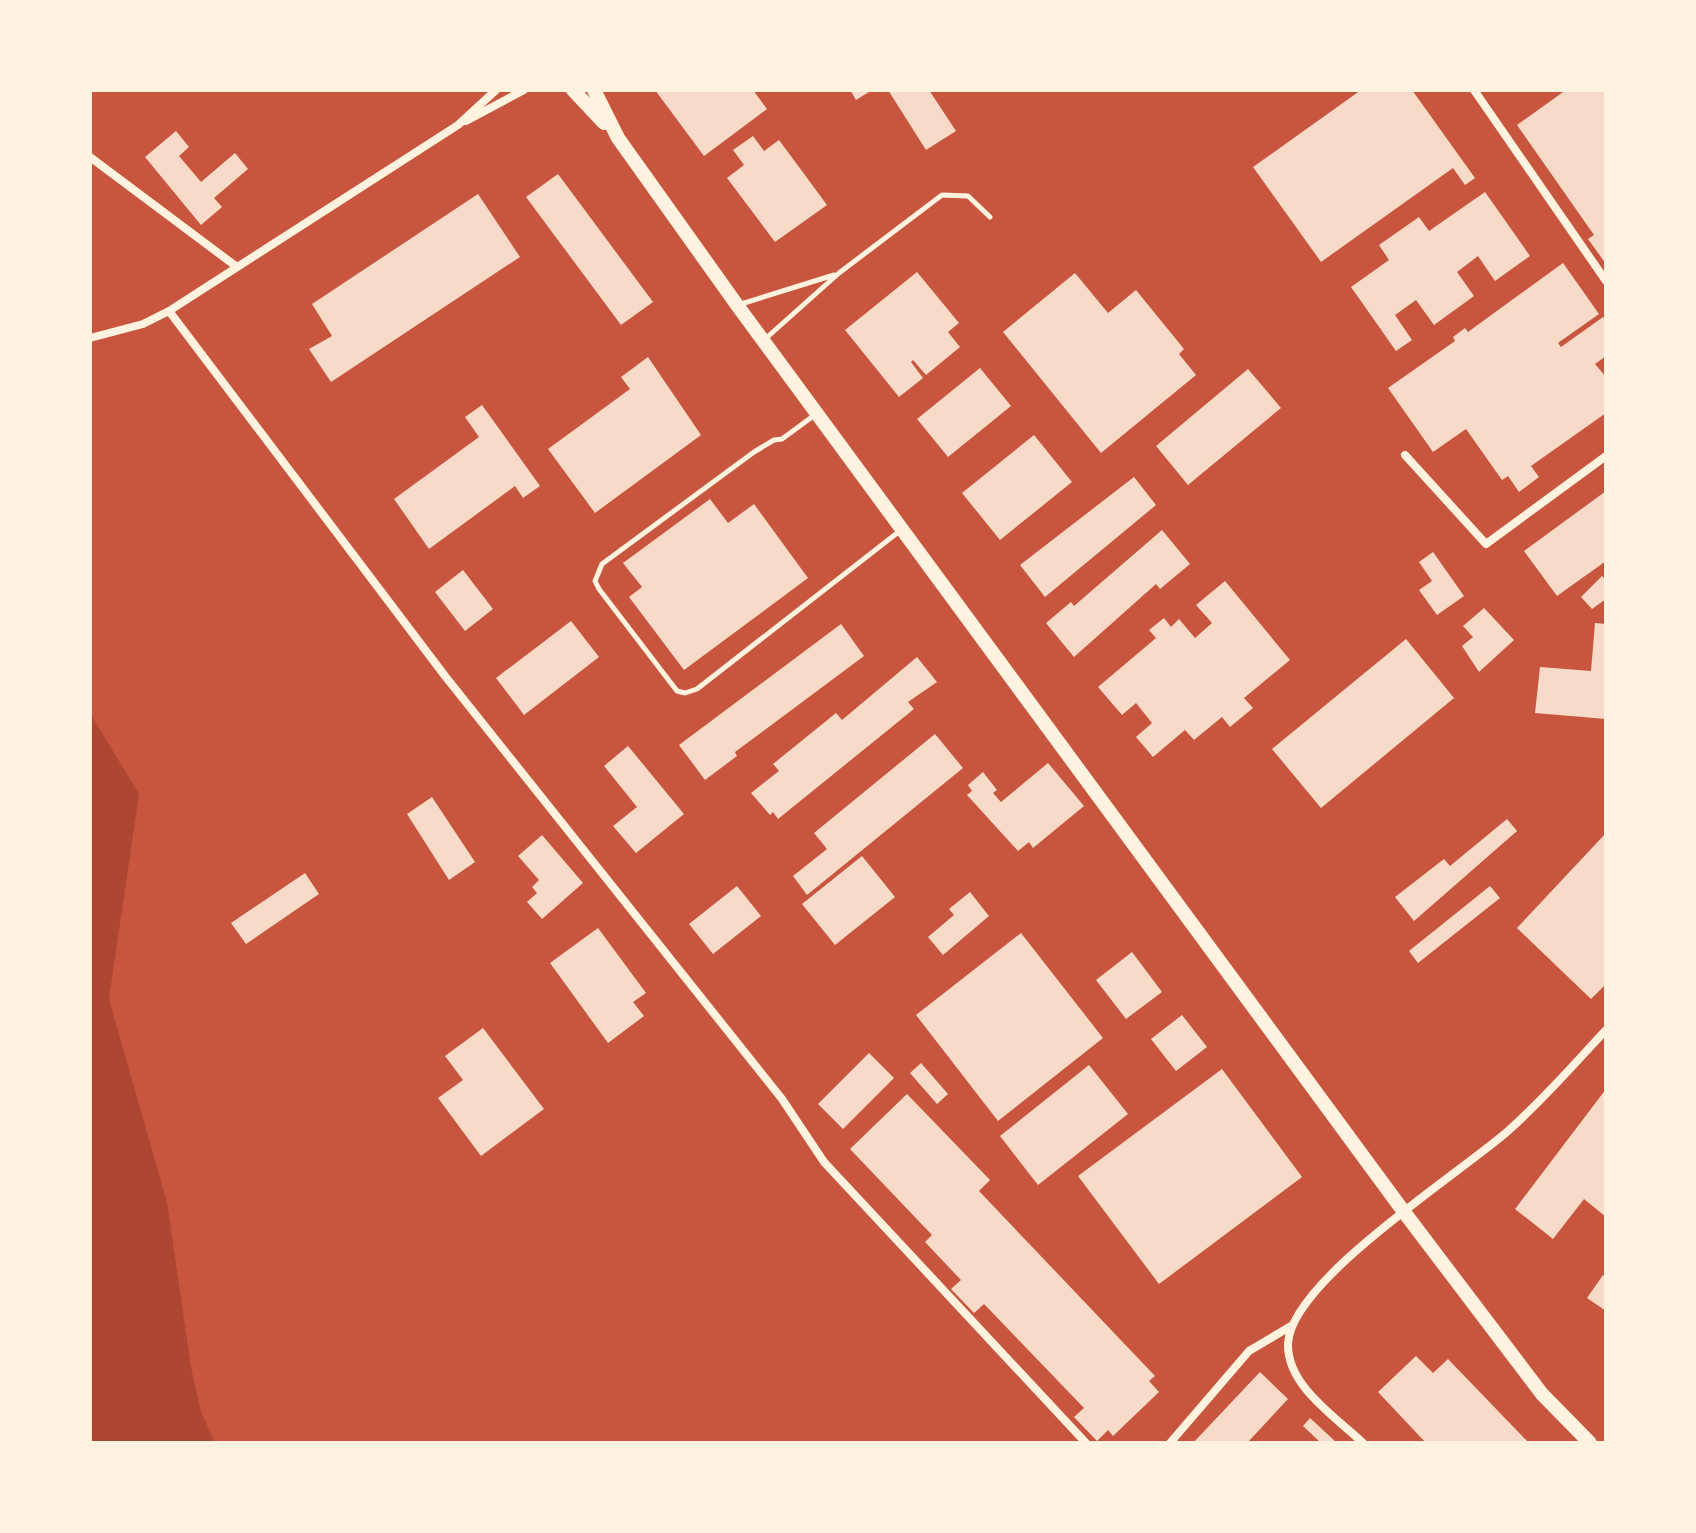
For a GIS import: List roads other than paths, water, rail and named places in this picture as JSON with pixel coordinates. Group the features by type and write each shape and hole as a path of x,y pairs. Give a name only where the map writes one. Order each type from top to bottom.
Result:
{"main road":[{"path":"573,90 618,138 737,305 1404,1212 1542,1394 1590,1443"},
{"path":"594,90 618,138"}],"street":[{"path":"90,338 143,324 169,311 458,125 496,90"},
{"path":"458,125 486,114 524,90"},
{"path":"1474,90 1606,281"},
{"path":"90,157 237,267"},
{"path":"169,311 445,676 782,1099 824,1162 1086,1443"},
{"path":"1405,455 1486,544 1606,456"},
{"path":"1170,1443 1249,1351 1291,1326 1333,1273 1404,1212 1511,1128 1606,1030"},
{"path":"1291,1326 1288,1346 1293,1373 1363,1443"}],"lane":[{"path":"764,340 839,273 942,195 968,196 990,217"},
{"path":"737,305 839,273"},
{"path":"817,414 782,439 774,440 754,452 602,564 595,581 599,589 677,691 685,693 697,689 902,530"}]}
